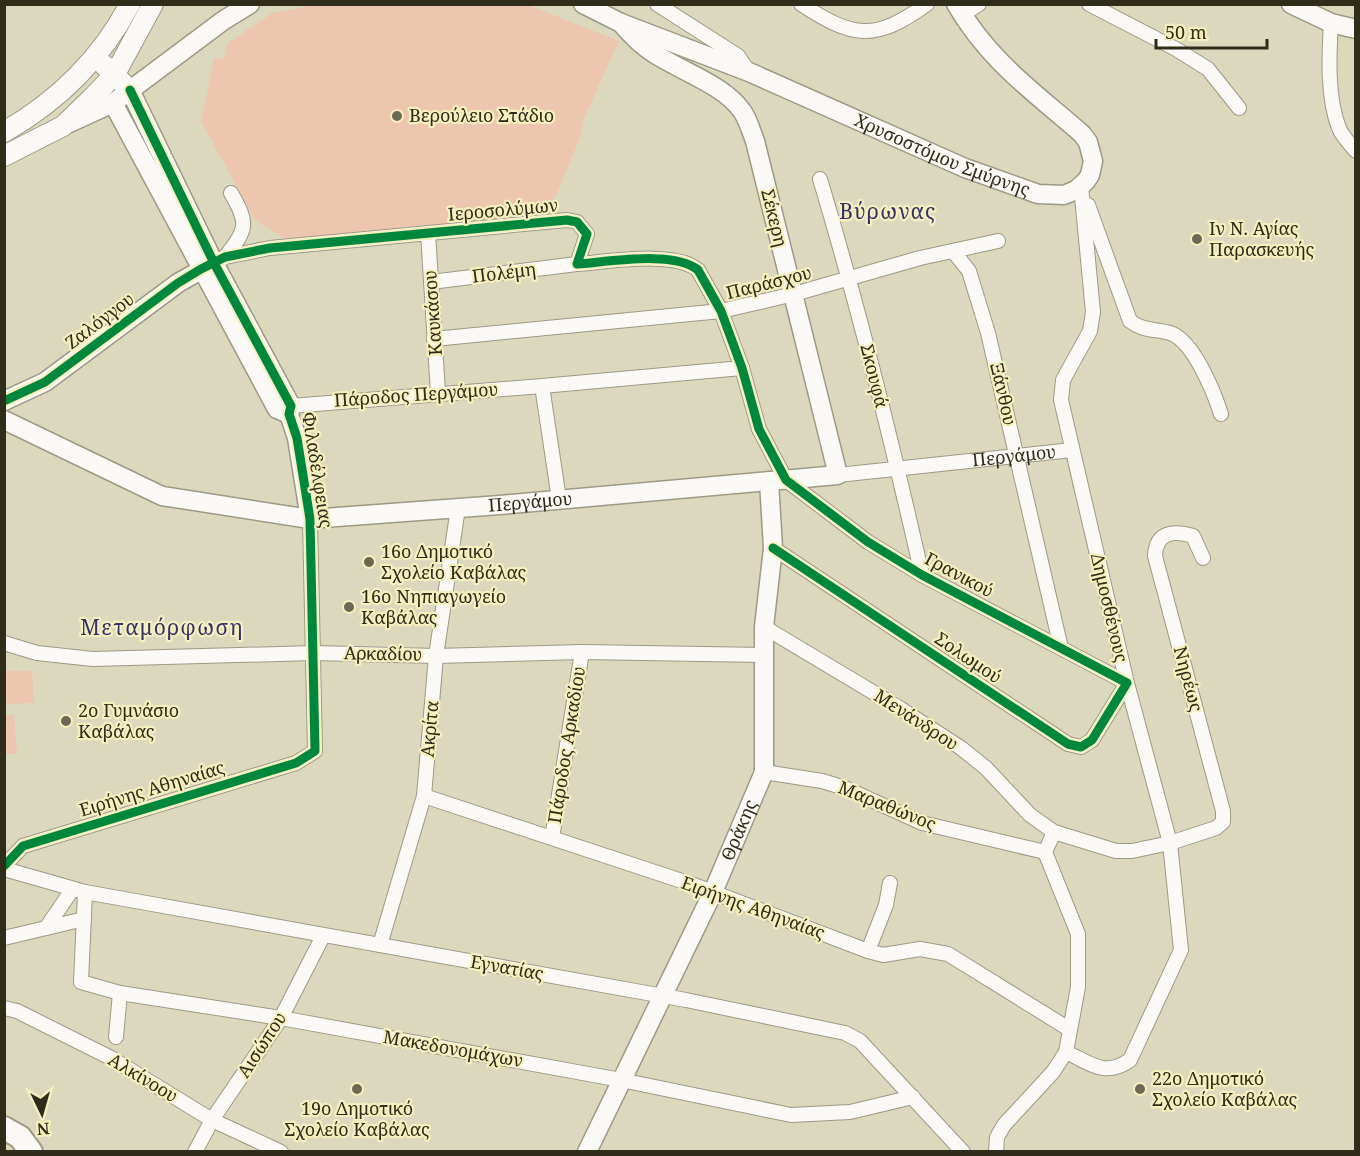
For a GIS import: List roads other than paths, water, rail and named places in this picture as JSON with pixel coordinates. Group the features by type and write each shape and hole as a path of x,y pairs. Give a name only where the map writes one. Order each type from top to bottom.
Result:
{"main road":[{"path":"4,132 44,107 82,72 130,4"},
{"path":"4,156 63,126 107,96 115,74 153,4"},
{"path":"82,72 115,74 130,90"},
{"path":"82,72 107,96"},
{"path":"4,1128 20,1137 31,1152"}],"street":[{"path":"107,96 130,90 224,20 250,4"},
{"name":"Χρυσοστόμου Σμύρνης","path":"583,4 621,23 749,72 932,154 1027,190 1038,194 1058,196 1070,193 1081,186"},
{"path":"657,4 738,56 749,72"},
{"path":"801,4 838,27 857,32 881,30 907,18 927,4"},
{"path":"979,4 959,10 984,45 1014,77 1082,134 1088,142 1093,161 1090,175 1081,186 1130,321 1144,329 1171,333 1183,341 1212,387 1221,414"},
{"path":"1089,4 1176,49 1208,69 1239,108"},
{"path":"1292,4 1331,24 1356,29"},
{"name":"Σέκερη","path":"621,23 635,39 654,54 718,89 742,111 755,141 838,474"},
{"path":"1331,24 1329,57 1333,102 1339,129 1356,151"},
{"name":"Φιλαδέλφειας","path":"130,90 213,263 277,409 290,410 297,438 310,519 315,751"},
{"name":"Φιλαδέλφειας","path":"107,96 213,263"},
{"name":"Σκουφά","path":"820,178 850,279 922,575"},
{"name":"Δημοσθένους","path":"1066,1052 1104,1070 1119,1068 1130,1060 1181,950 1170,843 1127,683 1061,400 1063,380 1090,331 1092,322 1090,269 1081,186"},
{"path":"213,263 240,236 243,227 242,212 231,193"},
{"name":"Ιεροσολύμων","path":"213,263 270,248 572,220 577,222 587,234 577,264"},
{"name":"Καυκάσου","path":"428,233 438,393"},
{"name":"Παράσχου","path":"434,339 721,311 794,294 920,258 999,241"},
{"name":"Ξάνθου","path":"953,252 969,271 988,333 1061,648"},
{"path":"577,264 663,258 682,260 698,270 721,311 742,368 759,429 777,481"},
{"name":"Ζαλόγγου","path":"4,401 45,382 178,283 213,263"},
{"name":"Πολέμη","path":"431,282 577,264"},
{"name":"Πάροδος Περγάμου","path":"290,410 438,393 742,368"},
{"path":"542,386 558,499"},
{"name":"Περγάμου","path":"4,420 162,496 310,519 777,481 1072,450"},
{"name":"Θράκης","path":"587,1152 713,892 764,772 764,627 777,481"},
{"name":"Γρανικού","path":"777,481 922,575 1127,683"},
{"name":"Ακρίτα","path":"380,945 424,796 436,656 458,508"},
{"name":"Νηρέως","path":"1170,843 1216,828 1223,822 1155,556 1156,544 1161,537 1182,533 1193,536 1203,558"},
{"name":"Σολωμού","path":"772,548 1068,744 1081,747 1092,740 1127,683"},
{"name":"Μενάνδρου","path":"764,627 901,709 961,748 986,768 1030,815 1054,832 1116,851 1132,851 1170,843"},
{"name":"Αρκαδίου","path":"4,642 37,653 93,659 314,653 436,656 582,652 764,655"},
{"name":"Πάροδος Αρκαδίου","path":"552,838 582,652"},
{"name":"Ειρήνης Αθηναίας","path":"4,868 23,846 297,763 315,751"},
{"name":"Μαραθώνος","path":"764,772 822,781 845,788 922,823 1045,852"},
{"name":"Ειρήνης Αθηναίας","path":"424,796 713,892 868,951 883,955 920,949 948,954 1069,1029"},
{"path":"996,1152 997,1137 1004,1125 1053,1072 1066,1052 1078,987 1078,934 1045,852 1054,832"},
{"name":"Εγνατίας","path":"4,868 79,891 663,997 845,1033 860,1041 963,1152"},
{"path":"868,951 886,905 890,883"},
{"path":"46,928 79,891"},
{"name":"Μακεδονομάχων","path":"79,891 84,919 81,982 120,993 281,1018 621,1080 791,1115 850,1112 913,1097"},
{"path":"4,939 84,919"},
{"name":"Αισώπου","path":"195,1152 212,1120 281,1018 323,936"},
{"path":"116,1036 120,993"},
{"name":"Αλκίνοου","path":"4,1008 17,1011 111,1058 212,1120 281,1152"}],"place":[{"name":"Βερούλειο Στάδιο","path":"397,116"},
{"name":"Ιν Ν. Αγίας Παρασκευής","path":"1197,239"},
{"name":"16ο Δημοτικό Σχολείο Καβάλας","path":"369,562"},
{"name":"16ο Νηπιαγωγείο Καβάλας","path":"349,607"},
{"name":"2ο Γυμνάσιο Καβάλας","path":"66,721"},
{"name":"19ο Δημοτικό Σχολείο Καβάλας","path":"357,1089"},
{"name":"22ο Δημοτικό Σχολείο Καβάλας","path":"1140,1089"}],"district":[{"name":"Βύρωνας","path":"888,212"},
{"name":"Μεταμόρφωση","path":"162,628"}]}
